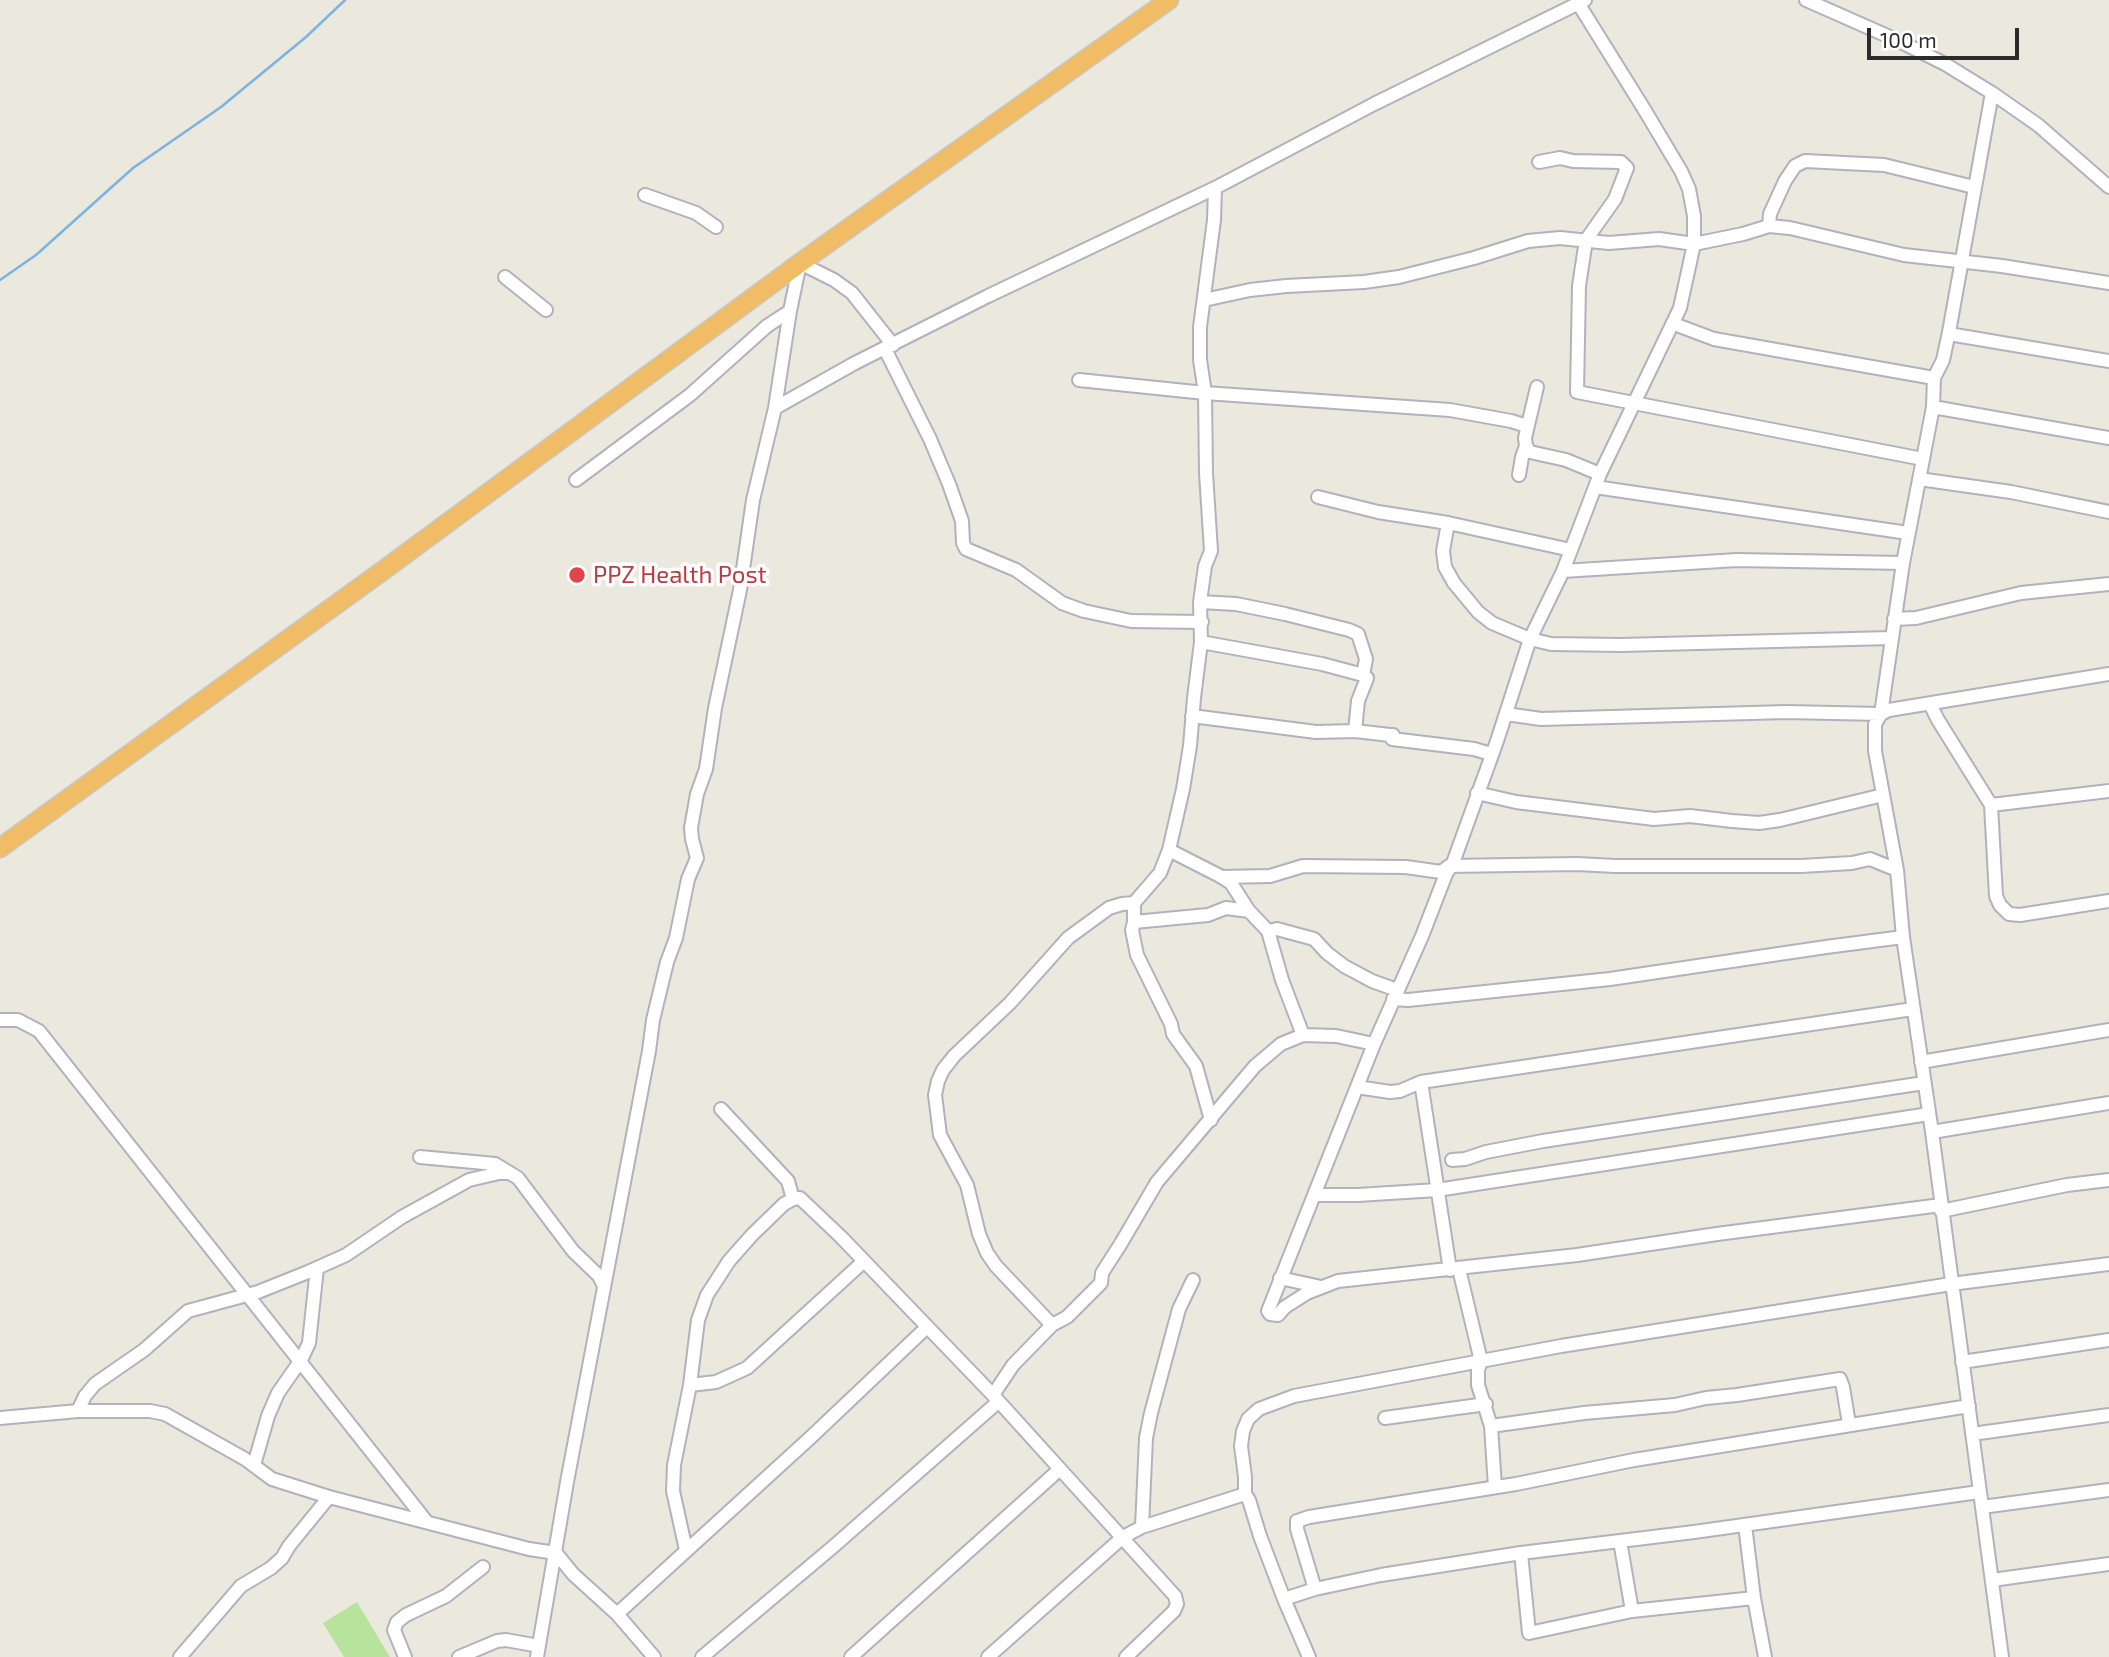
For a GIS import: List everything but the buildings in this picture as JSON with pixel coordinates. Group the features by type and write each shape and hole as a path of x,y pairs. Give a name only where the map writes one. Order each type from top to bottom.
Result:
{"highway":[{"path":"0,848 381,572 800,263 1169,0"}],"street":[{"path":"1806,0 1899,41 1945,64 1992,93 2038,125 2109,187"},
{"path":"775,408 855,363 988,296 1215,188 1374,104 1582,2 1686,180 1694,216 1694,244 1680,308 1597,480 1563,571 1530,639 1452,866 1446,874 1374,1044 1268,1308 1270,1314 1275,1316 1307,1293 1338,1281 1577,1255 1717,1234 1941,1208 2109,1180"},
{"path":"1992,93 1949,334 1943,360 1934,378 1933,407 1908,533 1881,714 1875,724 1874,736 1897,870 1903,937 1932,1132 2002,1657"},
{"path":"1539,162 1560,158 1573,161 1621,162 1627,168 1615,199 1586,240 1579,286 1577,392 1923,459"},
{"path":"1769,226 1770,214 1785,181 1795,166 1805,161 1884,165 1974,187"},
{"path":"1210,1120 1196,1066 1172,1034 1171,1024 1137,955 1132,930 1134,903 1160,873 1170,850 1190,746 1201,642 1200,602 1205,566 1211,551 1200,327 1214,220 1215,188"},
{"path":"645,195 696,213 716,227"},
{"path":"1204,300 1250,290 1399,277 1528,241 1560,238 1609,243 1659,239 1694,244 1769,226 1790,228 1904,255 2109,283"},
{"path":"459,1657 497,1641 506,1640 538,1652 567,1482 645,1076 653,1020 667,962 676,938 688,879 697,858 691,828 706,769 715,708 740,590 753,500 775,408 800,263 834,280 852,293 889,347 948,484 962,521 962,543 966,549 1016,570 1056,599 1084,611 1131,621 1202,622"},
{"path":"505,277 546,310"},
{"path":"576,480 690,395 767,326 790,311"},
{"path":"1674,324 1714,339 1934,378"},
{"path":"1949,334 2109,361"},
{"path":"1079,380 1205,393 1450,411 1527,426"},
{"path":"1519,475 1537,387"},
{"path":"1933,407 2109,438"},
{"path":"1526,446 1530,452 1566,460 1597,480 1908,533"},
{"path":"1919,479 2011,492 2109,512"},
{"path":"1318,497 1378,512 1448,523 1571,550"},
{"path":"1448,523 1443,551 1445,567 1454,583 1478,612 1492,623 1530,639 1551,643 1620,645 1891,638"},
{"path":"1563,571 1737,560 1903,563"},
{"path":"1894,619 1916,618 2021,593 2109,584"},
{"path":"1200,602 1236,604 1358,634 1366,659 1363,675"},
{"path":"1201,642 1322,664 1363,675 1367,678 1358,701 1355,732"},
{"path":"1506,714 1541,719 1786,712 1881,714 1889,710 2109,674"},
{"path":"1930,704 1991,806 1996,896 2000,905 2009,914 2020,915 2109,901"},
{"path":"1192,716 1316,732 1390,735 1393,736 1392,739 1474,749 1492,754"},
{"path":"1991,806 2109,791"},
{"path":"1478,793 1516,802 1654,819 1690,816 1759,823 1883,795"},
{"path":"1170,850 1231,883 1249,911 1268,932 1282,980 1303,1035"},
{"path":"1221,877 1270,876 1303,866 1406,867 1441,873 1452,866 1801,866 1852,863 1870,859 1897,870"},
{"path":"1052,1325 986,1253 967,1185 940,1135 935,1095 943,1070 954,1056 1010,1003 1068,938 1109,908 1134,903"},
{"path":"1134,922 1208,915 1226,908 1249,911"},
{"path":"1268,932 1276,929 1314,939 1344,966 1408,1000 1611,979 1903,937"},
{"path":"1357,1087 1400,1091 1421,1082 1913,1009"},
{"path":"0,1020 18,1020 39,1031 426,1521"},
{"path":"1921,1062 2109,1030"},
{"path":"702,1657 835,1546 996,1399 1013,1365 1052,1325 1074,1311 1101,1283 1102,1273 1157,1182 1255,1066 1281,1044 1303,1035 1336,1035 1374,1044"},
{"path":"1421,1082 1437,1190 1455,1269 1481,1360 1478,1385 1491,1426 1495,1487"},
{"path":"1452,1160 1544,1141 1924,1083"},
{"path":"1932,1132 2109,1103"},
{"path":"721,1109 788,1181 793,1199"},
{"path":"1314,1195 1437,1190 1929,1114"},
{"path":"420,1157 495,1164 510,1173 517,1178 573,1251 599,1276 604,1286"},
{"path":"78,1411 95,1384 144,1350 188,1311 248,1295 317,1268 346,1255 402,1217 450,1190 484,1175 510,1173"},
{"path":"686,1550 673,1491 674,1465 690,1385 698,1320 707,1295 729,1261 784,1205 800,1198 996,1399 1166,1583 1175,1596 1177,1604 1174,1611 1126,1657"},
{"path":"690,1385 716,1382 747,1368 863,1262"},
{"path":"1310,1657 1284,1599 1245,1494 1242,1438 1248,1419 1259,1409 1294,1396 1481,1360 1951,1284 2109,1264"},
{"path":"254,1465 268,1416 278,1393 300,1362 309,1343 317,1268"},
{"path":"1280,1278 1321,1287"},
{"path":"1142,1527 1146,1438 1151,1413 1179,1309 1193,1280"},
{"path":"617,1614 926,1328"},
{"path":"1962,1362 2109,1340"},
{"path":"1491,1426 1584,1413 1675,1405 1840,1379 1849,1424"},
{"path":"1385,1418 1486,1404"},
{"path":"1315,1589 1297,1521 1324,1514 1516,1484 1634,1460 1969,1406"},
{"path":"0,1418 78,1411 150,1411 165,1414 195,1429 272,1479 329,1497 529,1549 556,1553 573,1574 617,1614 654,1657"},
{"path":"1972,1434 2109,1415"},
{"path":"851,1657 1060,1469"},
{"path":"1982,1507 2109,1490"},
{"path":"1284,1599 1315,1589 1381,1575 1521,1552 1745,1525 1979,1492"},
{"path":"988,1657 1123,1537 1142,1527 1245,1494"},
{"path":"180,1657 241,1586 282,1558 329,1497"},
{"path":"1745,1525 1765,1657"},
{"path":"1620,1541 1632,1611"},
{"path":"1521,1552 1529,1633 1632,1611 1754,1598"},
{"path":"1992,1580 2109,1564"},
{"path":"405,1657 394,1630 397,1622 446,1596 484,1567"}],"green space":[{"path":"357,1602 390,1657 344,1657 323,1623"}],"waterway":[{"path":"0,280 36,255 133,168 221,107 306,37 345,0"}],"place":[{"name":"PPZ Health Post","path":"577,575"}]}
